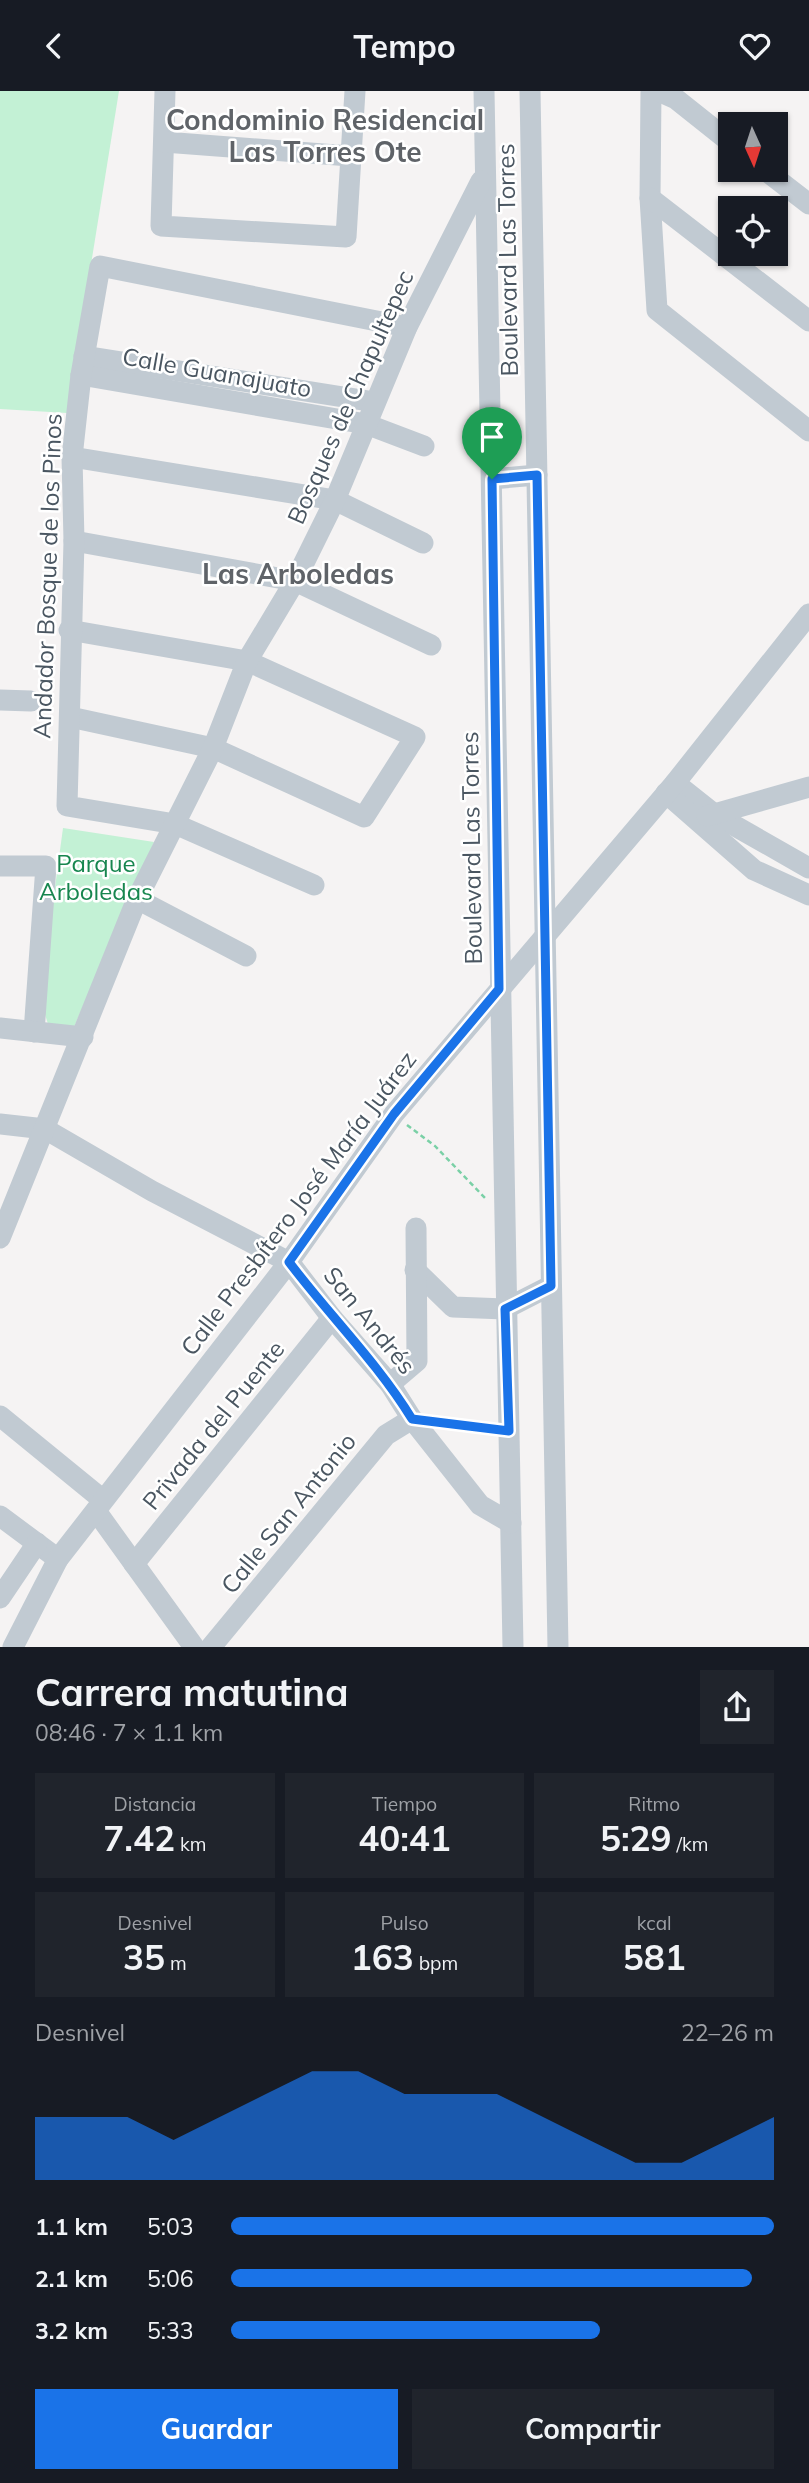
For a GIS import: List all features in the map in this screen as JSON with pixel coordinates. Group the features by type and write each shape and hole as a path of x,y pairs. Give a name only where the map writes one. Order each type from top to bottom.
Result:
{"street":[{"path":"164,91 160,226 346,237 355,91"},
{"name":"Boulevard Las Torres","path":"484,91 483,177 492,479 505,1213 529,1297 509,1431 513,1647"},
{"name":"Boulevard Las Torres","path":"530,91 537,475 529,1297 558,1647"},
{"path":"651,91 650,198 657,310 809,431"},
{"path":"658,91 676,99 718,132"},
{"path":"164,142 350,156"},
{"name":"Bosques de Chapultepec","path":"3,1228 137,899 213,748 247,661 295,581 335,500 407,327 483,177"},
{"path":"781,182 809,204"},
{"path":"650,198 809,321"},
{"path":"457,228 484,226"},
{"name":"Andador Bosque de los Pinos","path":"175,824 67,806 69,630 74,541 72,457 83,365 100,266 407,327"},
{"path":"83,365 375,402"},
{"name":"Calle Guanajuato","path":"83,365 366,424 424,446"},
{"path":"72,457 335,500 423,544"},
{"path":"492,479 537,475"},
{"path":"74,541 295,581 431,645"},
{"name":"Calle Presbítero José María Juárez","path":"12,1647 58,1559 289,1262 394,1114 671,788 809,614"},
{"path":"69,630 247,661 415,737 365,817 213,748 70,717"},
{"path":"0,700 31,701"},
{"path":"705,817 805,784"},
{"path":"671,788 705,817 754,870 809,895"},
{"path":"705,817 809,868"},
{"path":"175,824 314,885"},
{"path":"0,866 46,866 34,1032"},
{"path":"137,899 246,956"},
{"path":"0,1028 83,1037"},
{"path":"0,1125 45,1129"},
{"name":"San Andrés","path":"45,1129 152,1191 289,1262 332,1318 390,1384 412,1419 480,1504 511,1523"},
{"path":"390,1384 417,1361 416,1228"},
{"path":"415,1271 453,1307 529,1297"},
{"name":"Privada del Puente","path":"134,1564 332,1318"},
{"path":"0,1416 99,1505 134,1564 194,1647"},
{"name":"Calle San Antonio","path":"211,1647 386,1435 412,1419"},
{"path":"0,1516 58,1559"},
{"path":"0,1598 37,1543"}],"path":[{"path":"394,1114 435,1146 476,1192 505,1213"},
{"path":"412,1419 509,1431"}],"green space":[{"path":"0,91 119,91 67,413 0,409"},
{"name":"Parque Arboledas","path":"63,828 154,842 74,1027 48,1024 40,998"}],"district":[{"name":"Condominio Residencial Las Torres Ote","path":"325,135"},
{"name":"Las Arboledas","path":"298,573"}],"route":[{"path":"537,475 551,1286 505,1309 509,1431 412,1419 390,1384 332,1318 289,1262 394,1114 499,989 492,479 537,475"}]}
